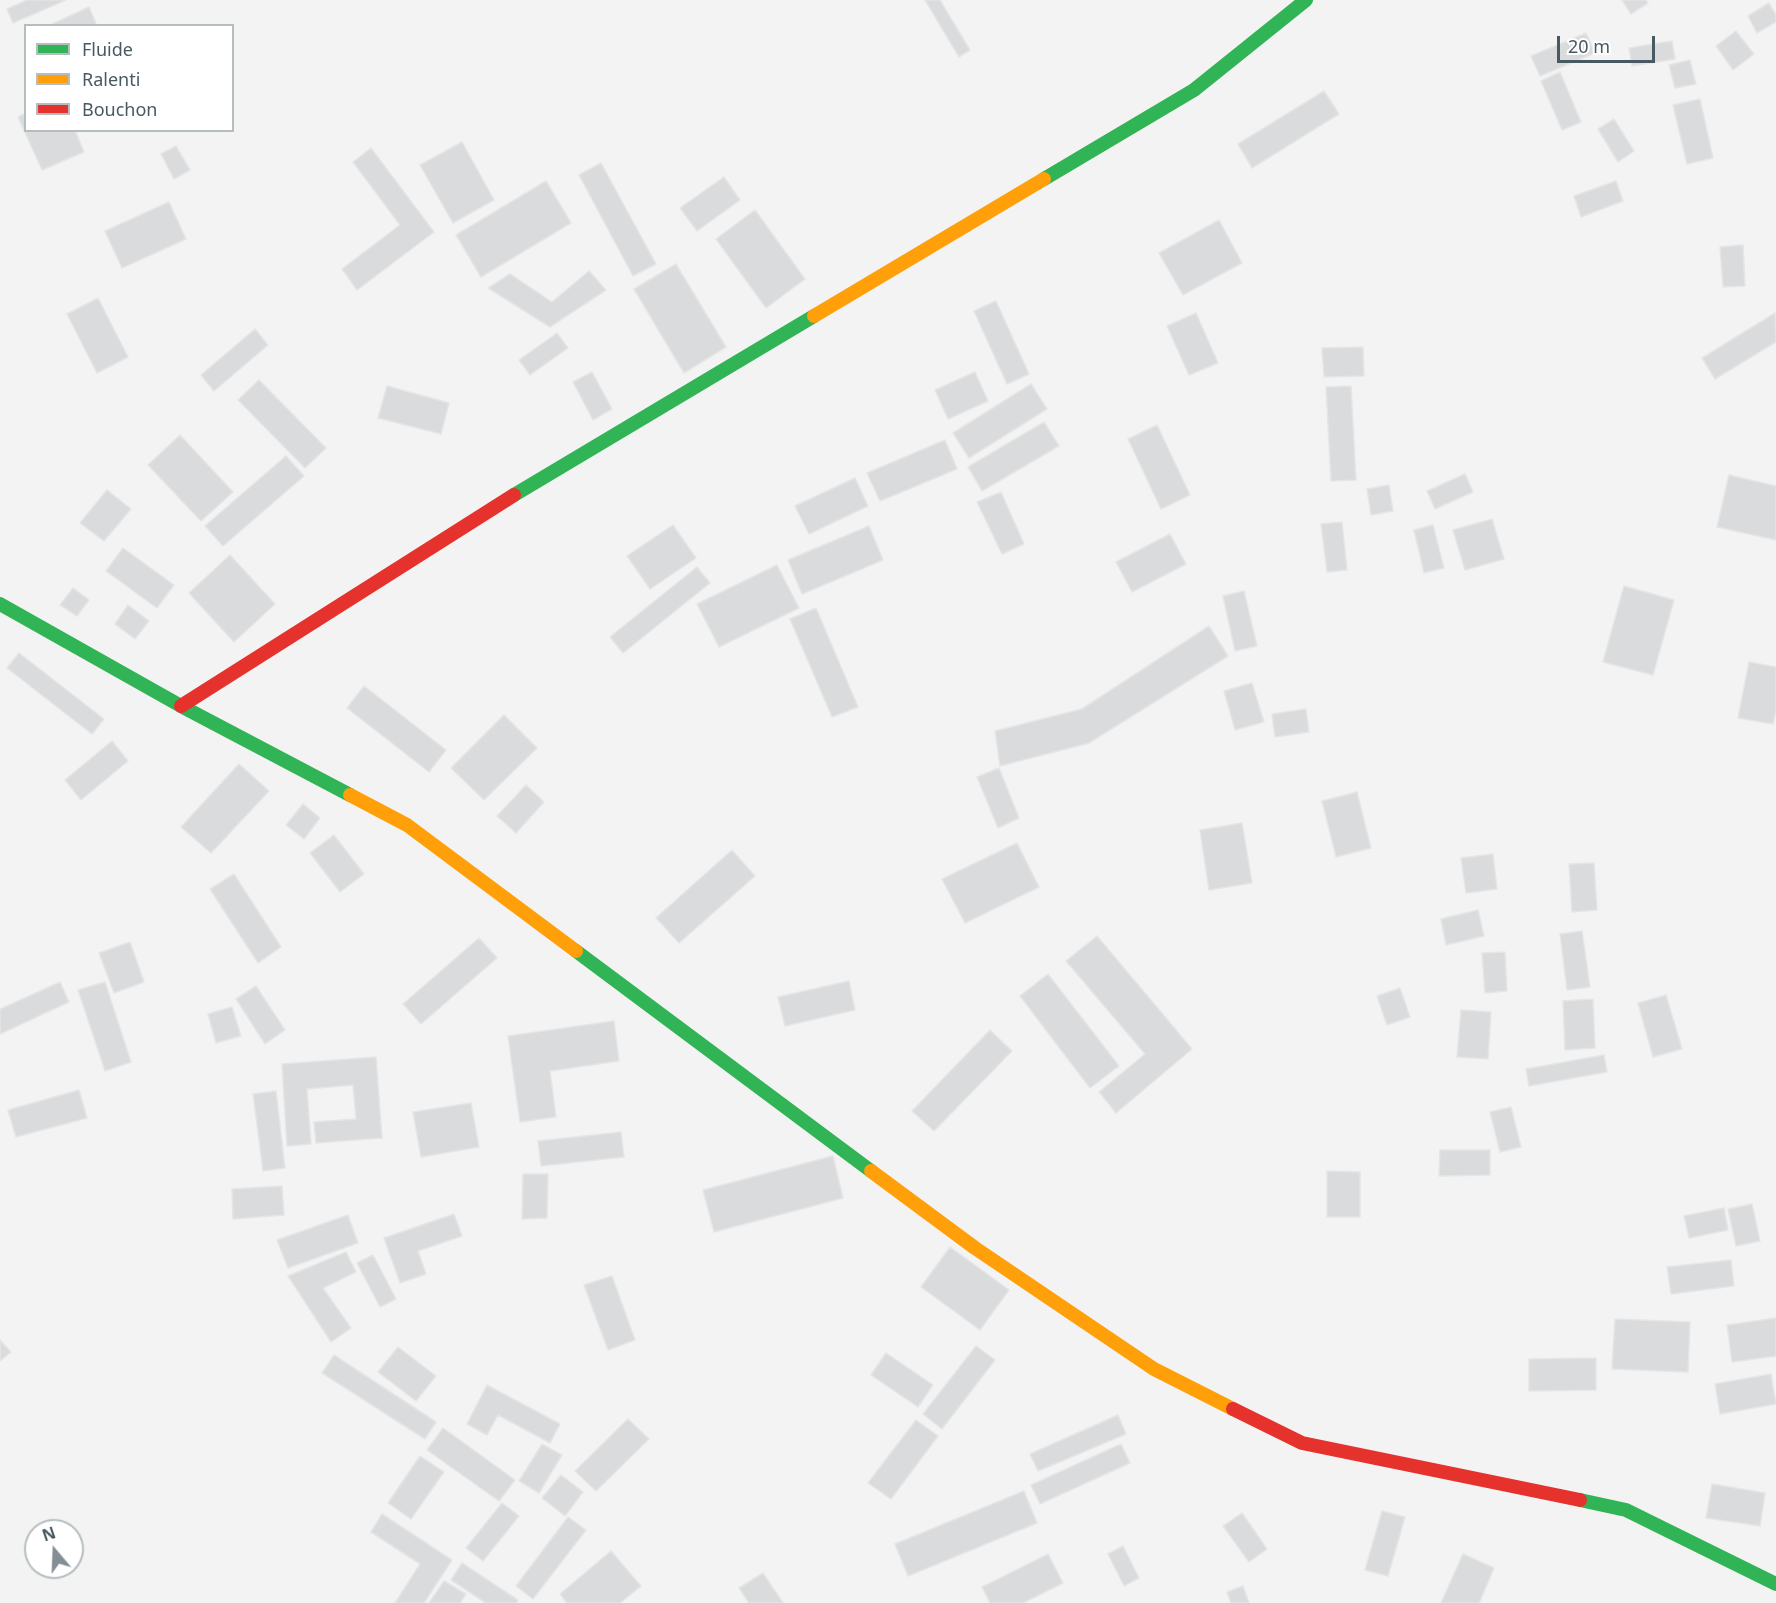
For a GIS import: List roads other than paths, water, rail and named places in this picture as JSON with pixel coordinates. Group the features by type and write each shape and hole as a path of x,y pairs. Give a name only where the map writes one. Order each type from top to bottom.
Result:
{"street":[{"path":"181,706 484,513 1194,90 1306,0"},
{"path":"0,604 181,706 407,825 975,1248 1154,1369 1302,1443 1626,1510 1776,1584"}]}
